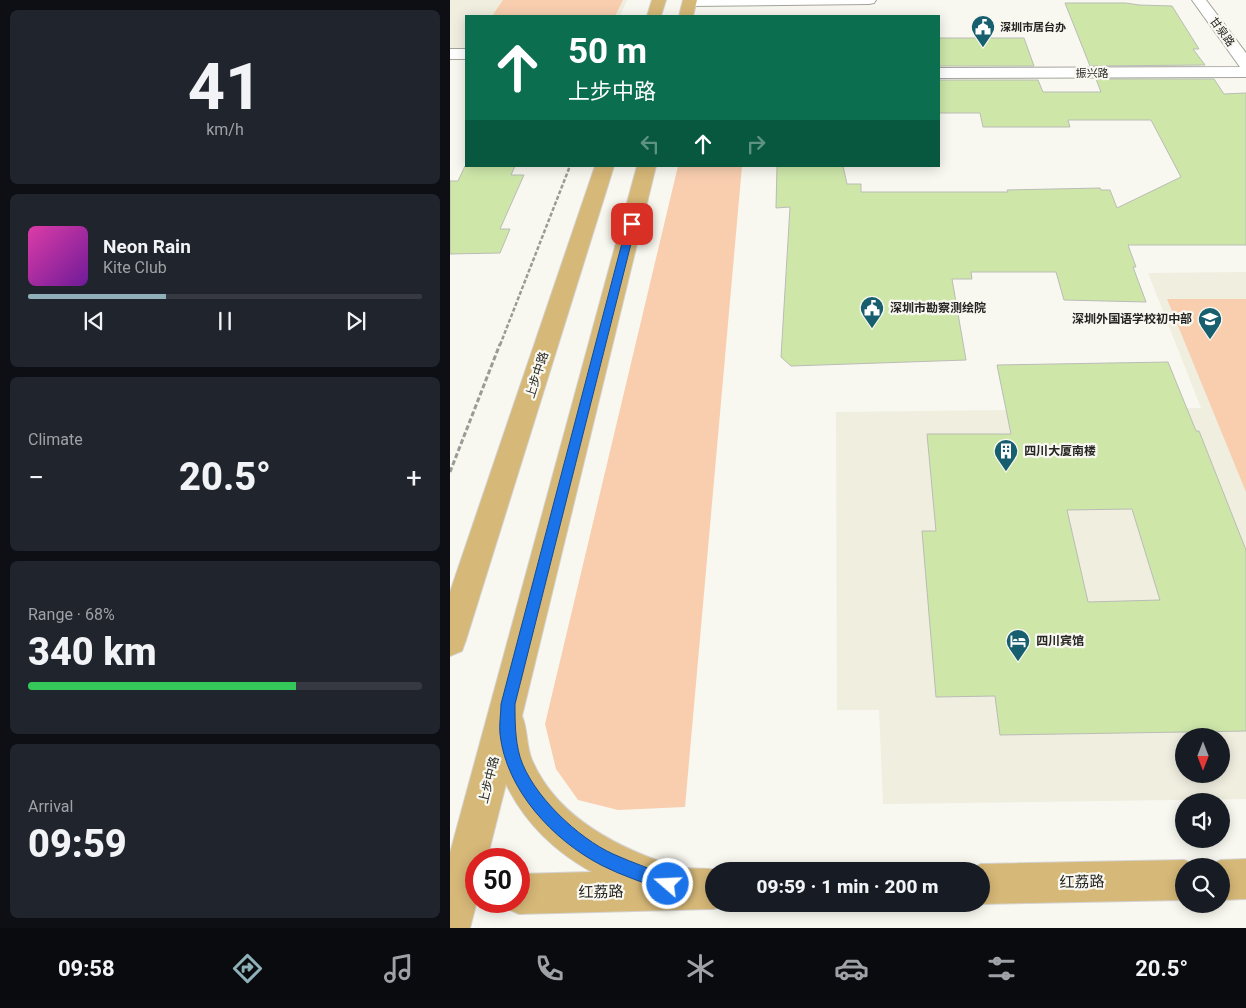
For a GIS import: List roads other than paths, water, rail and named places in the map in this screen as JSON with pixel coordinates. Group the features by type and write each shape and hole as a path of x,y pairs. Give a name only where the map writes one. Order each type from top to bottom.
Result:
{"main road":[{"path":"654,15 659,0"},
{"path":"686,15 690,1"},
{"name":"上步中路","path":"450,640 605,167"},
{"name":"上步中路","path":"459,903 646,167"},
{"path":"508,704 508,734 514,760 527,787 547,814 576,841 607,860 650,878 700,890"},
{"path":"1230,880 1246,879"},
{"name":"红荔路","path":"990,884 1175,880"},
{"name":"红荔路","path":"530,894 700,890"}],"street":[{"path":"690,1 869,0"},
{"name":"甘泉路","path":"1199,0 1246,64"},
{"path":"450,54 465,54"},
{"name":"振兴路","path":"940,73 1246,72"}],"place":[{"name":"深圳市居台办","path":"983,48"},
{"name":"深圳市勘察测绘院","path":"872,329"},
{"name":"深圳外国语学校初中部","path":"1210,340"},
{"name":"四川大厦南楼","path":"1006,472"},
{"name":"四川宾馆","path":"1018,662"}]}
